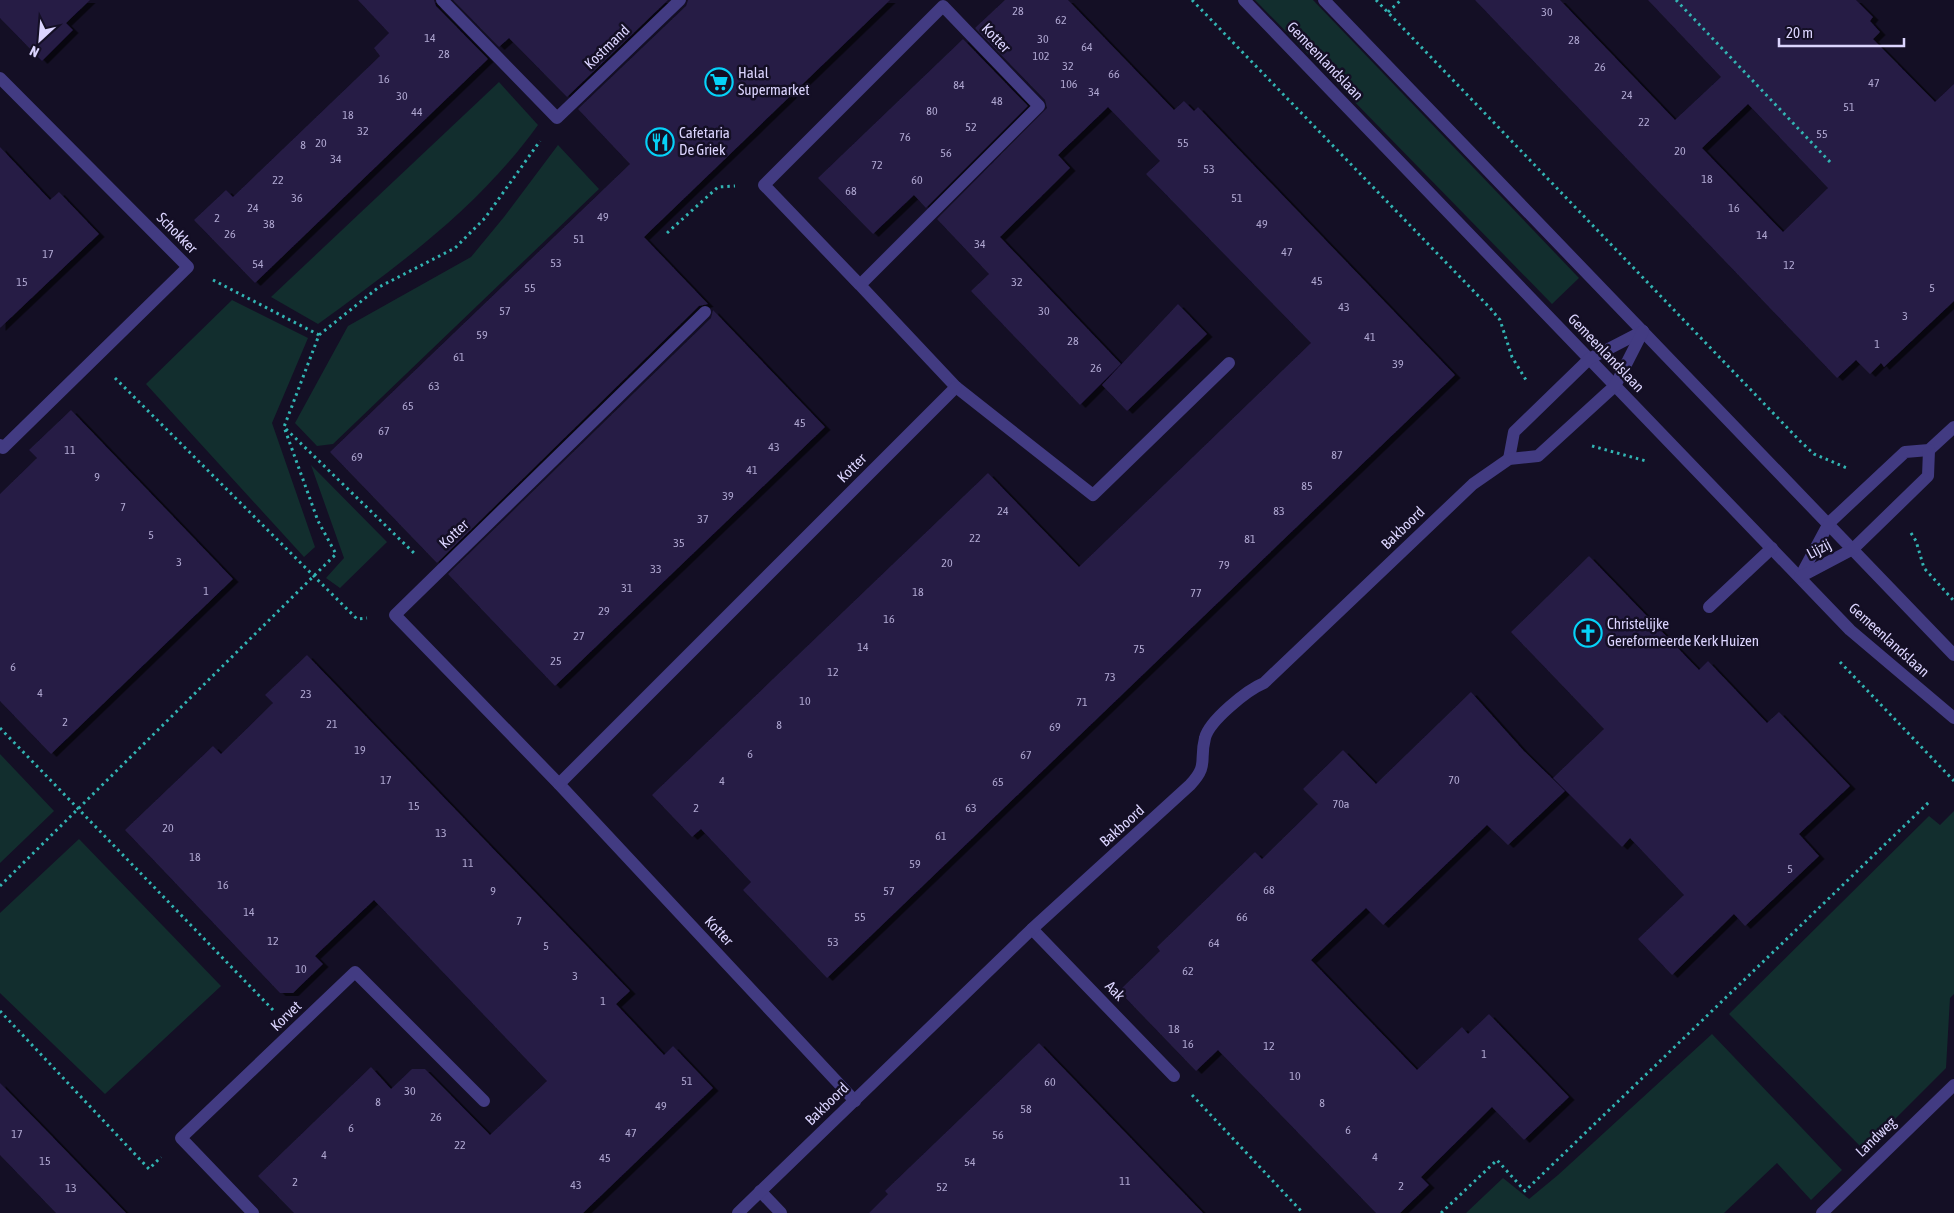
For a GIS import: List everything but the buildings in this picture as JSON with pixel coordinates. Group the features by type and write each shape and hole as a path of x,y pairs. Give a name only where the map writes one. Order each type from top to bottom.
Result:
{"street":[{"path":"442,0 557,118"},
{"name":"Kostmand","path":"557,118 680,0"},
{"name":"Gemeenlandslaan","path":"1244,0 1862,642 1954,718"},
{"path":"1324,0 1954,655"},
{"name":"Kotter","path":"764,185 943,6 1039,106 860,285"},
{"name":"Schokker","path":"0,78 188,267 3,448 0,445"},
{"path":"764,185 956,387 1093,495 1229,363"},
{"name":"Kotter","path":"705,312 395,615 559,784 854,1100"},
{"path":"1509,459 1514,432 1589,359 1643,331"},
{"name":"Bakboord","path":"738,1213 1032,929 1195,780 1202,770 1205,737 1212,725 1250,688 1264,684 1473,484 1509,459 1538,456 1615,386 1643,331"},
{"name":"Kotter","path":"559,784 956,387"},
{"path":"1929,450 1954,427"},
{"name":"Lijzij","path":"1929,450 1928,476 1853,549 1800,577 1829,523 1905,452 1929,450"},
{"path":"1709,607 1772,548"},
{"name":"Aak","path":"1032,929 1174,1076"},
{"name":"Korvet","path":"181,1138 355,972 484,1101"},
{"name":"Landweg","path":"1822,1213 1954,1085"},
{"path":"181,1138 253,1213"},
{"path":"760,1191 781,1213"}],"path":[{"path":"1192,0 1490,308 1500,320 1512,357 1529,384"},
{"path":"1376,0 1804,446 1814,454 1854,473"},
{"path":"1388,12 1401,0"},
{"path":"1676,0 1831,163"},
{"path":"0,886 336,554 318,521 284,428 318,334 379,287 455,248 485,218 557,118"},
{"path":"667,233 718,187 764,185"},
{"path":"188,267 318,334"},
{"path":"95,358 357,619 395,615"},
{"path":"284,428 436,574"},
{"path":"1906,528 1916,541 1924,568 1954,601"},
{"path":"0,728 294,1031"},
{"path":"1441,1213 1497,1160 1525,1191 1930,801"},
{"path":"0,1011 148,1169 181,1138"},
{"path":"1174,1076 1303,1213"}],"green space":[{"path":"1255,0 1313,0 1579,278 1552,304"},
{"path":"499,82 538,125 515,155 464,209 378,280 318,324 271,297"},
{"path":"558,145 599,189 333,444 317,446 295,423 348,326 471,257 504,217"},
{"path":"232,300 308,338 272,423 315,547 304,557 146,384"},
{"path":"311,465 387,542 340,588 326,578 344,558"},
{"path":"0,754 54,811 0,863"},
{"path":"1954,811 1954,994 1950,998 1946,1068 1864,1150 1729,1014 1929,816 1940,825"},
{"path":"79,839 221,986 105,1094 0,993 0,913"},
{"path":"1712,1034 1842,1170 1811,1200 1777,1163 1724,1213 1466,1213 1503,1178 1529,1199 1558,1175"}],"place":[{"name":"Halal Supermarket","path":"719,82"},
{"name":"Cafetaria De Griek","path":"660,142"},
{"name":"Christelijke Gereformeerde Kerk Huizen","path":"1588,633"}]}
